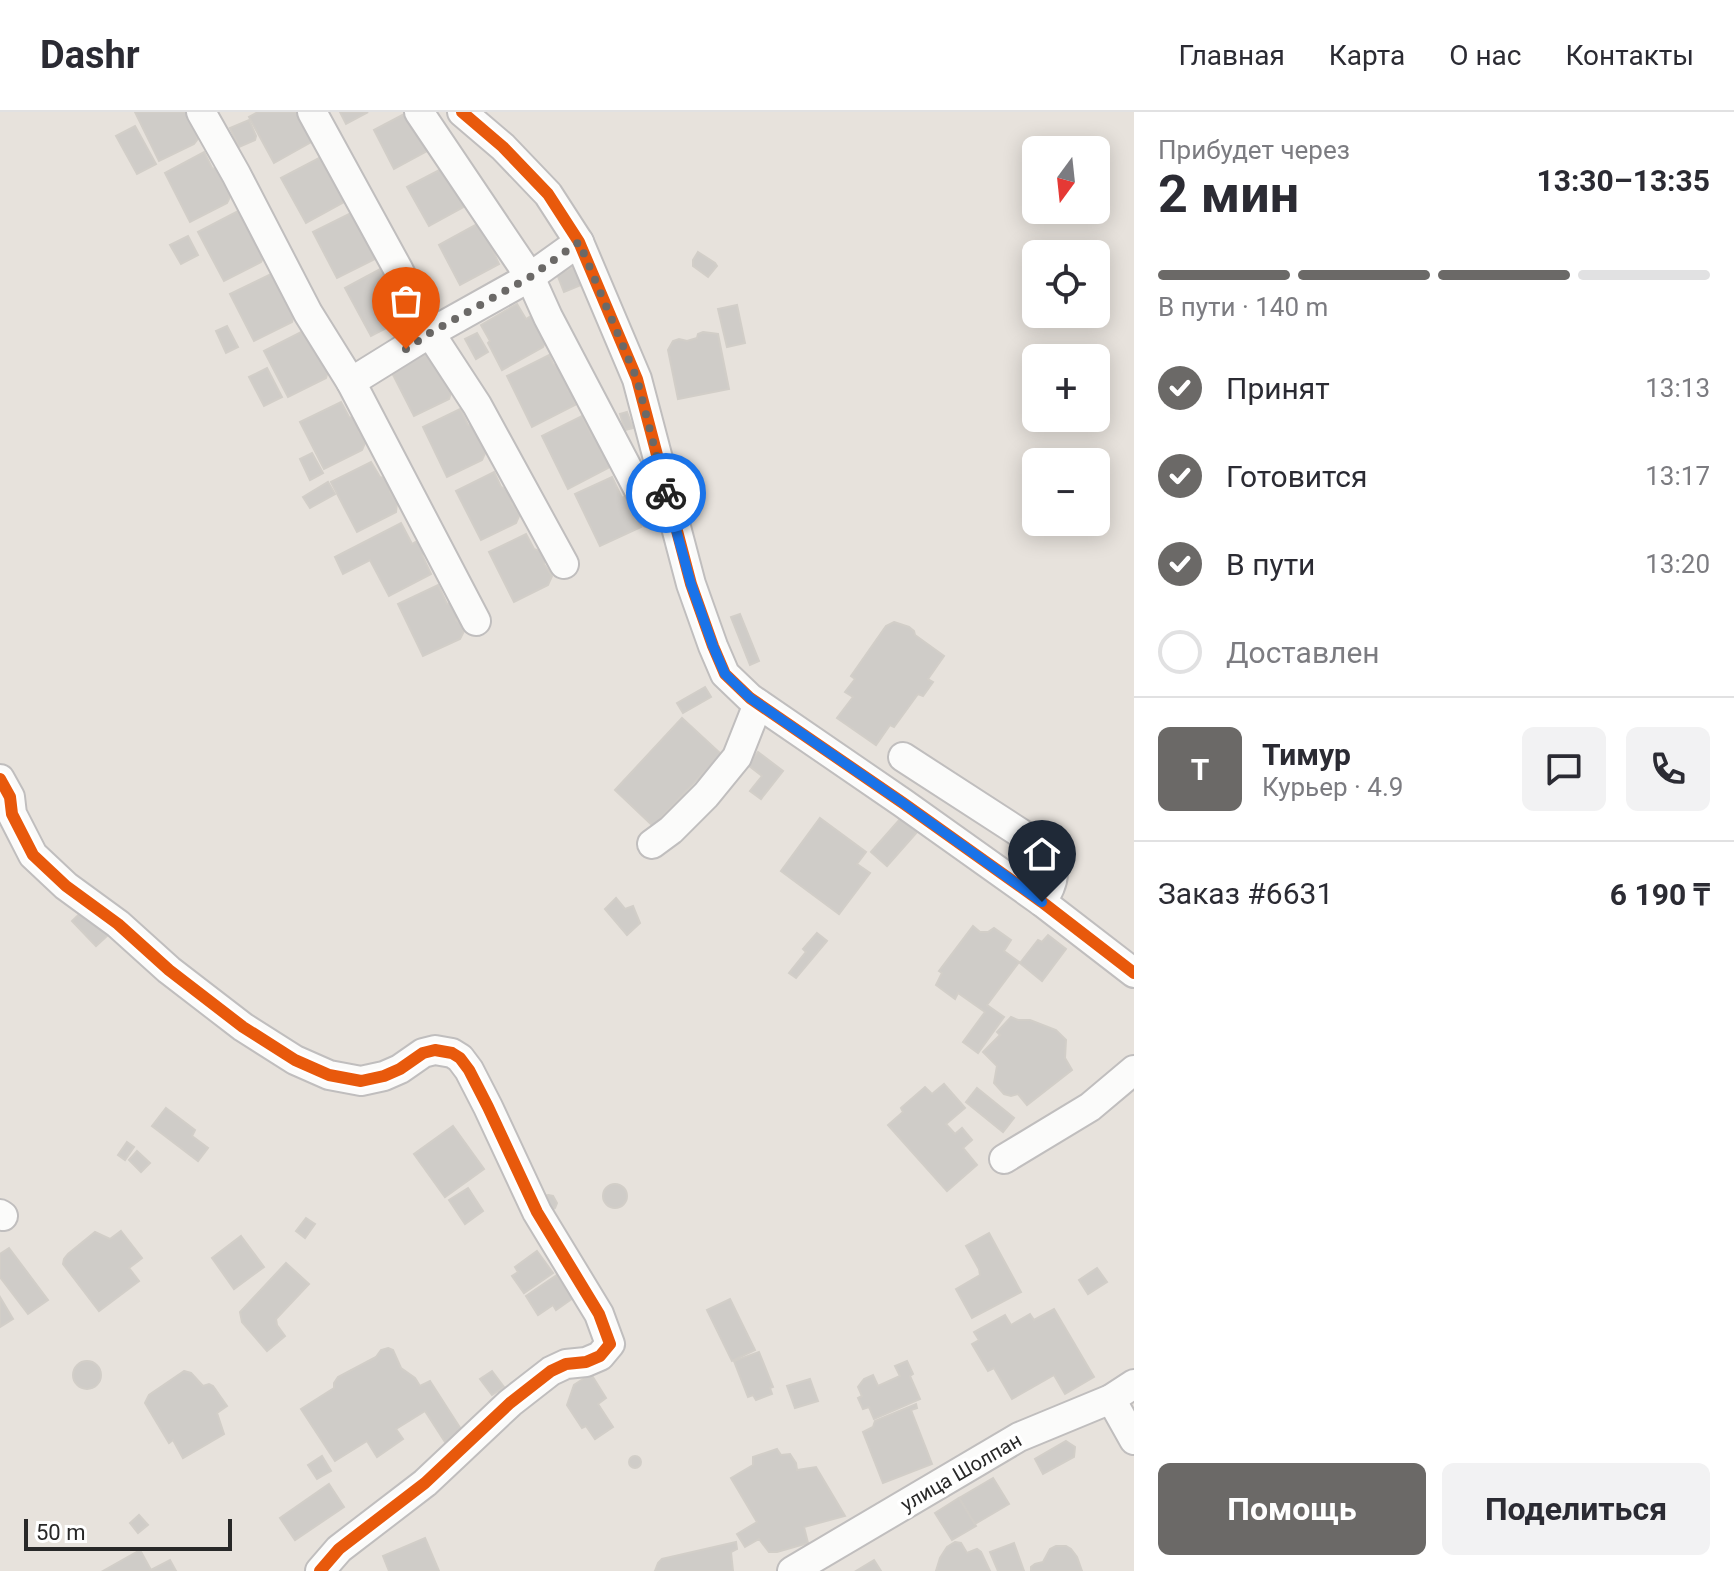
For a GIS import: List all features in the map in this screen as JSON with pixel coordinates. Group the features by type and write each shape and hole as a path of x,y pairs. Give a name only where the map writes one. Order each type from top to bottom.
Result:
{"street":[{"path":"201,112 308,313 351,382 476,621"},
{"path":"312,112 430,333 477,405 564,564"},
{"path":"419,112 530,277 651,513"},
{"path":"462,112 503,147 548,194 579,242 637,379 691,584 725,674 758,704 1042,902 1134,973"},
{"path":"351,382 530,277 579,242"},
{"path":"652,844 706,795 737,757 758,704"},
{"path":"903,757 1045,849 1054,868 1051,886 1042,902"},
{"path":"0,779 10,797 12,814 33,855 55,876 243,1027 295,1060 329,1075 361,1081 384,1076 423,1053 435,1050 460,1058 488,1107 537,1212 599,1314 610,1344 600,1356 551,1371 510,1403 425,1483 339,1549 320,1571"},
{"path":"1004,1159 1090,1107 1134,1070"},
{"path":"1123,1392 1134,1440"},
{"name":"улица Шолпан","path":"792,1571 1019,1437 1123,1392"}],"building":[{"path":"135,112 188,112 192,115 190,123 197,131 197,140 159,161"},
{"path":"258,112 305,112 313,141 274,163 249,117"},
{"path":"340,112 368,112 346,124"},
{"path":"408,112 431,149 394,169 374,130"},
{"path":"249,120 255,140 239,147 230,128"},
{"path":"135,126 156,164 137,174 116,136"},
{"path":"204,152 212,168 221,171 223,183 230,191 229,199 227,203 190,222 165,173"},
{"path":"319,158 327,160 347,195 344,202 306,223 281,178"},
{"path":"445,167 471,203 429,226 407,187"},
{"path":"238,211 264,253 263,258 261,262 224,281 198,232"},
{"path":"353,212 379,254 337,278 313,232"},
{"path":"477,224 485,238 490,236 499,264 460,285 439,245"},
{"path":"188,236 198,255 181,264 170,245"},
{"path":"698,252 717,266 708,277 693,266"},
{"path":"574,267 581,285 564,292 557,274"},
{"path":"382,268 408,317 371,336 345,288"},
{"path":"271,274 279,289 283,290 294,315 292,322 254,341 230,294"},
{"path":"517,304 526,319 534,314 541,325 537,329 544,335 545,342 543,347 502,370 481,325"},
{"path":"737,305 745,343 727,347 718,309"},
{"path":"227,326 238,347 226,353 216,331"},
{"path":"305,330 328,371 326,378 288,397 264,351"},
{"path":"703,332 718,334 729,389 678,399 668,350 673,341 697,338"},
{"path":"477,333 488,352 476,359 465,339"},
{"path":"426,348 452,390 449,399 414,416 389,367"},
{"path":"549,355 553,364 568,375 568,390 574,393 575,405 532,427 507,376"},
{"path":"267,368 282,397 264,406 249,377"},
{"path":"341,402 349,417 357,420 365,443 362,450 324,469 300,422"},
{"path":"460,409 468,425 476,427 478,439 486,451 482,460 447,477 423,427"},
{"path":"627,412 633,428 625,430 620,414"},
{"path":"582,416 592,436 598,433 604,444 600,449 602,454 605,452 610,465 568,489 542,436"},
{"path":"312,453 323,473 310,480 300,459"},
{"path":"371,462 380,477 391,484 390,492 397,503 396,512 357,532 331,482"},
{"path":"494,472 501,487 513,494 511,503 520,514 516,523 481,540 456,491"},
{"path":"612,477 622,498 631,494 637,506 632,508 641,527 600,546 575,494"},
{"path":"328,482 335,494 310,508 303,497"},
{"path":"401,523 412,544 419,540 431,574 389,596 370,560 343,574 335,557"},
{"path":"526,534 534,549 546,556 544,564 552,576 548,585 514,602 489,552"},
{"path":"438,585 447,604 451,603 458,611 456,620 464,631 460,639 423,656 398,604"},
{"path":"740,614 759,661 750,665 731,617"},
{"path":"894,622 909,627 944,656 928,679 933,682 923,696 918,694 894,727 890,725 876,745 837,718 853,697 845,692 855,679 851,676 886,626"},
{"path":"705,687 711,697 683,713 677,703"},
{"path":"682,718 721,754 653,826 615,790"},
{"path":"758,752 783,771 761,799 750,791 762,776 748,765"},
{"path":"820,818 866,852 857,864 870,873 839,914 781,871"},
{"path":"901,818 917,832 887,866 871,852"},
{"path":"616,898 625,909 633,906 640,923 627,935 605,909"},
{"path":"90,904 109,934 96,946 72,921"},
{"path":"973,926 980,932 994,928 1011,940 1004,951 1019,962 987,1005 1004,1017 978,1053 963,1042 985,1012 958,993 955,999 936,985 942,973 939,971"},
{"path":"817,933 827,941 796,978 789,973"},
{"path":"1048,935 1066,949 1042,981 1020,963 1038,940 1042,942"},
{"path":"1011,1017 1056,1030 1066,1040 1065,1058 1072,1070 1027,1105 1018,1094 1004,1094 994,1083 997,1066 983,1052 1000,1035 997,1032"},
{"path":"944,1084 965,1108 946,1124 955,1134 962,1128 972,1140 963,1148 977,1165 947,1191 888,1125 903,1112 901,1108 925,1087 932,1094"},
{"path":"977,1088 1014,1118 1003,1132 966,1102"},
{"path":"166,1108 195,1130 192,1136 208,1148 198,1161 152,1126"},
{"path":"453,1126 484,1169 445,1197 414,1154"},
{"path":"127,1142 134,1147 125,1160 118,1155"},
{"path":"137,1151 150,1163 141,1172 129,1160"},
{"path":"615,1184 626,1191 627,1196 620,1207 615,1208 604,1201 603,1196 610,1185"},
{"path":"468,1188 483,1211 465,1224 449,1200"},
{"path":"553,1196 557,1203 550,1211 543,1197"},
{"path":"306,1218 315,1224 305,1238 296,1231"},
{"path":"121,1231 142,1258 129,1268 139,1281 99,1311 63,1264 64,1259 95,1232 110,1239"},
{"path":"989,1233 1021,1292 972,1318 956,1289 980,1275 966,1246"},
{"path":"241,1236 264,1267 234,1289 212,1258"},
{"path":"9,1248 48,1300 28,1314 0,1277 0,1254"},
{"path":"537,1251 553,1273 524,1293 512,1276 518,1272 515,1267"},
{"path":"286,1263 309,1284 276,1319 285,1336 267,1351 242,1322 240,1312"},
{"path":"1097,1268 1107,1282 1088,1294 1079,1280"},
{"path":"557,1275 573,1298 556,1310 553,1305 538,1315 526,1296"},
{"path":"0,1297 13,1319 0,1327"},
{"path":"730,1299 755,1350 732,1361 707,1310"},
{"path":"1054,1309 1094,1377 1065,1394 1054,1375 1012,1399 994,1368 988,1371 972,1344 979,1340 974,1332 1005,1315 1011,1325 1030,1314 1034,1320"},
{"path":"388,1348 393,1350 401,1368 420,1386 430,1381 464,1434 447,1445 425,1411 396,1429 403,1439 377,1457 367,1441 335,1461 301,1409 334,1388 338,1377"},
{"path":"759,1352 773,1387 770,1388 772,1394 756,1400 753,1395 748,1397 734,1361"},
{"path":"87,1361 97,1365 101,1375 97,1385 87,1389 77,1385 73,1375 77,1365"},
{"path":"907,1361 920,1399 874,1419 869,1407 863,1409 858,1398 862,1396 858,1387 864,1379 873,1375 878,1386 900,1376 895,1366"},
{"path":"184,1371 191,1373 203,1386 213,1386 227,1406 217,1413 224,1434 183,1458 173,1440 169,1443 145,1403 149,1395"},
{"path":"492,1371 504,1387 492,1395 480,1379"},
{"path":"591,1374 606,1398 598,1404 613,1427 595,1439 586,1426 582,1428 567,1405 574,1385"},
{"path":"810,1379 818,1401 795,1408 787,1386"},
{"path":"916,1404 917,1408 911,1410 932,1464 883,1483 863,1432 873,1427 875,1421"},
{"path":"1066,1441 1075,1447 1074,1457 1043,1474 1035,1459"},
{"path":"777,1449 781,1455 790,1454 797,1470 816,1467 845,1516 804,1527 808,1543 769,1552 759,1539 745,1547 737,1534 757,1522 731,1478 753,1465 753,1457"},
{"path":"322,1456 331,1471 317,1479 308,1465"},
{"path":"635,1456 641,1462 635,1468 629,1462"},
{"path":"993,1478 1009,1504 975,1524 959,1498"},
{"path":"329,1484 344,1507 295,1540 280,1518"},
{"path":"959,1498 976,1526 952,1540 935,1513"},
{"path":"139,1515 148,1525 138,1533 130,1523"},
{"path":"425,1538 439,1571 389,1571 383,1556"},
{"path":"736,1542 737,1549 731,1552 733,1571 655,1571 662,1559"},
{"path":"955,1542 961,1543 967,1553 977,1549 981,1552 990,1571 936,1571 947,1547"},
{"path":"1014,1543 1024,1571 998,1571 990,1552"},
{"path":"1056,1546 1071,1549 1082,1571 1031,1571 1031,1567 1043,1562 1050,1549"},
{"path":"140,1550 151,1570 170,1560 176,1571 103,1571"},
{"path":"874,1560 881,1571 856,1571"}],"cycle path":[{"path":"462,112 503,147 548,194 579,242 637,379 691,584 725,674 750,698 1042,902 1134,973"},
{"path":"0,779 10,797 12,814 33,855 169,970 243,1027 295,1060 329,1075 361,1081 384,1076 423,1053 435,1050 460,1058 488,1107 537,1212 599,1314 610,1344 600,1356 551,1371 510,1403 425,1483 339,1549 320,1571"}],"way so far":[{"path":"406,349 530,277 579,242 637,379 666,493"}],"route":[{"path":"666,493 691,584 725,674 750,698 1042,902"}]}
